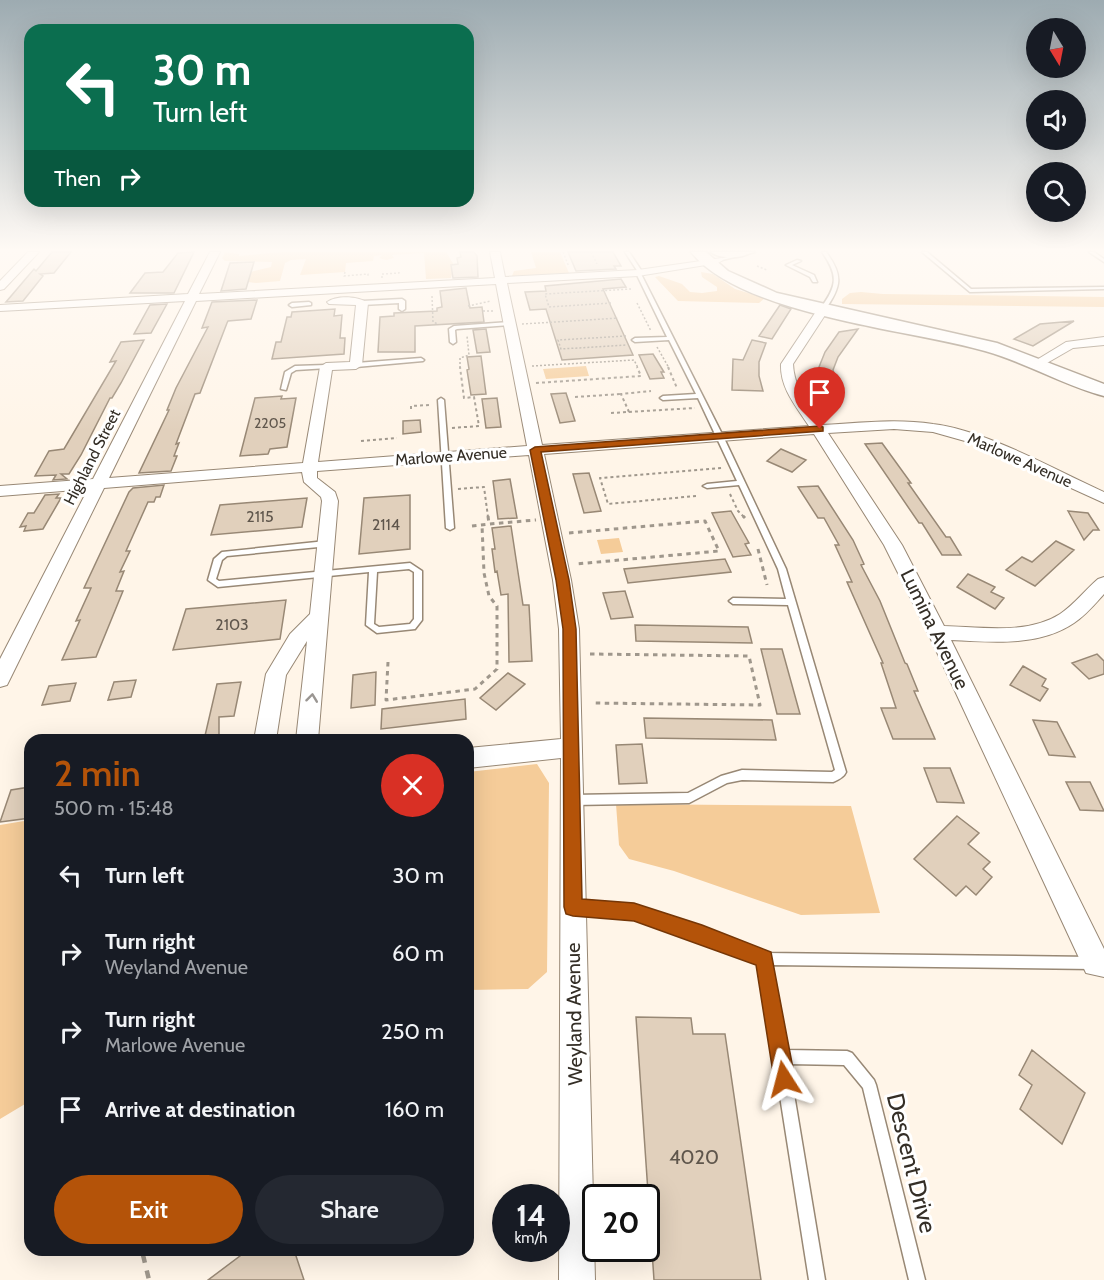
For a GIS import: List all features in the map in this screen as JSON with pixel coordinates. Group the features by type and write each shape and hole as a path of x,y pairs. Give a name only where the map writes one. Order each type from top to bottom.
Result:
{"street":[{"name":"Highland Street","path":"0,679 185,312"},
{"path":"308,734 330,501 329,495 314,485 309,478 309,467 326,367 356,365 361,312"},
{"name":"Weyland Avenue","path":"506,312 562,580 569,629 573,800 577,1280"},
{"name":"Lumina Avenue","path":"821,312 790,358 787,374 792,390 880,523 938,633 1100,963"},
{"path":"836,312 962,339 1104,390"},
{"path":"1036,364 1070,345 1104,341"},
{"name":"Marlowe Avenue","path":"0,490 894,425 934,428 988,444 1104,498"},
{"path":"938,633 1023,633 1046,629 1070,616 1104,583"},
{"path":"265,734 276,674 297,639 318,616"},
{"path":"474,757 572,747"}],"lane":[{"path":"573,800 689,798 725,779 742,775 833,777 841,772 782,569 720,436 658,312"},
{"path":"453,342 452,329 456,327 509,319"},
{"path":"634,342 671,338"},
{"path":"356,365 421,360"},
{"path":"284,389 288,372 295,368 326,367"},
{"path":"663,398 700,396"},
{"path":"440,402 450,528"},
{"path":"707,486 742,483"},
{"path":"326,544 225,554 218,559 212,580 218,584 323,573 410,566 418,571 418,620 412,627 377,630 370,625 374,569"},
{"path":"733,601 791,602"},
{"path":"573,907 634,912 765,958 1100,963"},
{"path":"765,958 817,1280"},
{"name":"Descent Drive","path":"781,1057 847,1058 869,1085 917,1280"}],"path":[{"path":"433,312 434,322 438,324"},
{"path":"485,312 509,319 618,318"},
{"path":"641,312 651,332"},
{"path":"445,426 451,426 451,428 478,426 474,397 464,398 461,382 460,358 469,355 466,328"},
{"path":"628,336 558,340 561,349 634,342"},
{"path":"656,345 677,388"},
{"path":"530,367 634,360 641,376 534,383"},
{"path":"575,397 651,391"},
{"path":"621,394 629,412"},
{"path":"411,409 411,406 440,402"},
{"path":"611,413 700,408"},
{"path":"361,441 398,438"},
{"path":"696,496 608,504 600,478 729,467"},
{"path":"450,490 484,487 489,524"},
{"path":"730,494 749,526"},
{"path":"472,525 536,520"},
{"path":"569,533 705,521 719,551 576,564"},
{"path":"387,662 386,700 475,688 497,669 497,606 489,596 487,574 484,573 482,525"},
{"path":"756,542 767,585"},
{"path":"590,654 749,656 760,705 593,703"},
{"path":"143,1256 148,1280"}],"shaded area":[{"path":"586,366 589,376 546,379 543,369"},
{"path":"619,538 623,552 601,554 597,540"},
{"path":"537,764 549,783 547,972 528,989 474,990 474,771"},
{"path":"616,804 851,806 880,913 801,915 674,871 629,859 619,845"},
{"path":"24,821 24,1105 0,1119 0,825"}],"building":[{"path":"146,312 163,312 151,333 134,334"},
{"path":"208,312 253,312 251,319 228,321 200,393 195,394 176,444 179,443 174,456 177,456 171,471 139,473 169,410 167,410 176,388 208,327 202,328"},
{"path":"292,312 335,312 334,316 342,315 340,338 345,338 344,354 272,359 276,342 281,342 287,317 291,317"},
{"path":"483,312 484,322 415,326 415,352 378,352 380,317 394,316 394,313"},
{"path":"547,312 613,312 633,355 562,360"},
{"path":"775,312 789,312 772,339 759,336"},
{"path":"1074,321 1033,346 1014,339 1040,324"},
{"path":"486,329 490,352 477,353 473,330"},
{"path":"858,329 838,357 833,370 838,386 823,385 819,367 825,352 839,332"},
{"path":"144,340 121,383 110,398 81,455 69,474 61,474 67,479 53,480 56,475 35,476 49,451 64,449 116,361 110,362 121,342"},
{"path":"752,340 766,343 759,362 759,376 763,391 732,390 733,359 743,360"},
{"path":"653,354 664,372 661,372 664,378 650,379 639,355"},
{"path":"481,356 486,394 471,395 467,357"},
{"path":"566,393 575,421 560,423 551,394"},
{"path":"282,396 281,399 296,398 287,447 270,449 268,454 240,456 255,398"},
{"path":"497,398 501,427 486,428 482,399"},
{"path":"420,420 421,432 403,434 403,421"},
{"path":"882,443 946,537 950,537 961,555 942,555 922,523 919,523 865,444"},
{"path":"781,449 806,460 792,472 767,461"},
{"path":"589,473 601,511 584,513 573,474"},
{"path":"510,479 517,518 498,519 493,481"},
{"path":"164,485 160,497 156,497 154,502 148,502 126,551 130,551 120,572 124,571 116,591 123,591 96,657 62,660 91,588 84,588 129,492 133,488"},
{"path":"818,486 853,540 864,564 861,565 880,601 907,664 918,691 914,691 935,739 893,739 881,708 896,708 881,663 883,663 847,582 852,582 835,545 839,545 824,518 818,518 798,487"},
{"path":"59,494 56,498 61,498 43,529 24,531 26,526 20,527 28,513 34,513 45,495"},
{"path":"410,495 410,549 359,554 364,498"},
{"path":"307,498 302,527 211,535 220,505"},
{"path":"731,511 749,543 745,544 751,555 733,557 712,513"},
{"path":"1068,511 1088,513 1099,530 1093,530 1084,540"},
{"path":"511,526 523,605 529,605 532,661 509,662 508,594 501,595 497,571 495,572 492,528"},
{"path":"1056,541 1074,550 1035,586 1006,570 1022,557 1032,562"},
{"path":"725,559 731,572 628,583 624,569"},
{"path":"968,574 995,587 991,592 1004,598 995,609 957,587"},
{"path":"625,591 633,617 611,619 603,593"},
{"path":"286,600 280,639 173,650 186,609"},
{"path":"635,625 748,627 752,643 636,641"},
{"path":"761,649 782,649 800,714 777,714"},
{"path":"1097,654 1104,661 1104,674 1089,679 1072,663"},
{"path":"1023,666 1046,679 1042,686 1048,689 1040,701 1010,685"},
{"path":"376,672 375,705 351,708 353,675"},
{"path":"508,673 525,684 496,710 480,698"},
{"path":"136,680 131,697 108,700 114,682"},
{"path":"241,682 234,716 219,717 219,734 205,734 217,684"},
{"path":"76,683 70,701 42,705 49,686"},
{"path":"465,699 466,719 381,729 382,709"},
{"path":"644,718 772,720 776,740 646,738"},
{"path":"1033,720 1057,722 1075,757 1049,755"},
{"path":"642,744 647,783 619,784 616,745"},
{"path":"924,768 950,768 964,803 937,802"},
{"path":"1066,782 1090,782 1104,811 1080,810"},
{"path":"24,788 24,819 0,822 11,790"},
{"path":"957,816 979,833 968,844 990,862 983,869 992,877 976,895 966,886 956,896 914,859"},
{"path":"636,1017 691,1018 693,1034 725,1034 761,1280 654,1280 653,1262 660,1262 660,1184 647,1184"},
{"path":"1032,1050 1085,1093 1062,1144 1020,1109 1032,1085 1019,1075"},
{"path":"240,1256 296,1256 304,1280 208,1280"}],"route":[{"path":"784,1079 765,958 634,912 573,907 573,764 569,629 562,580 535,450 820,429"}]}
